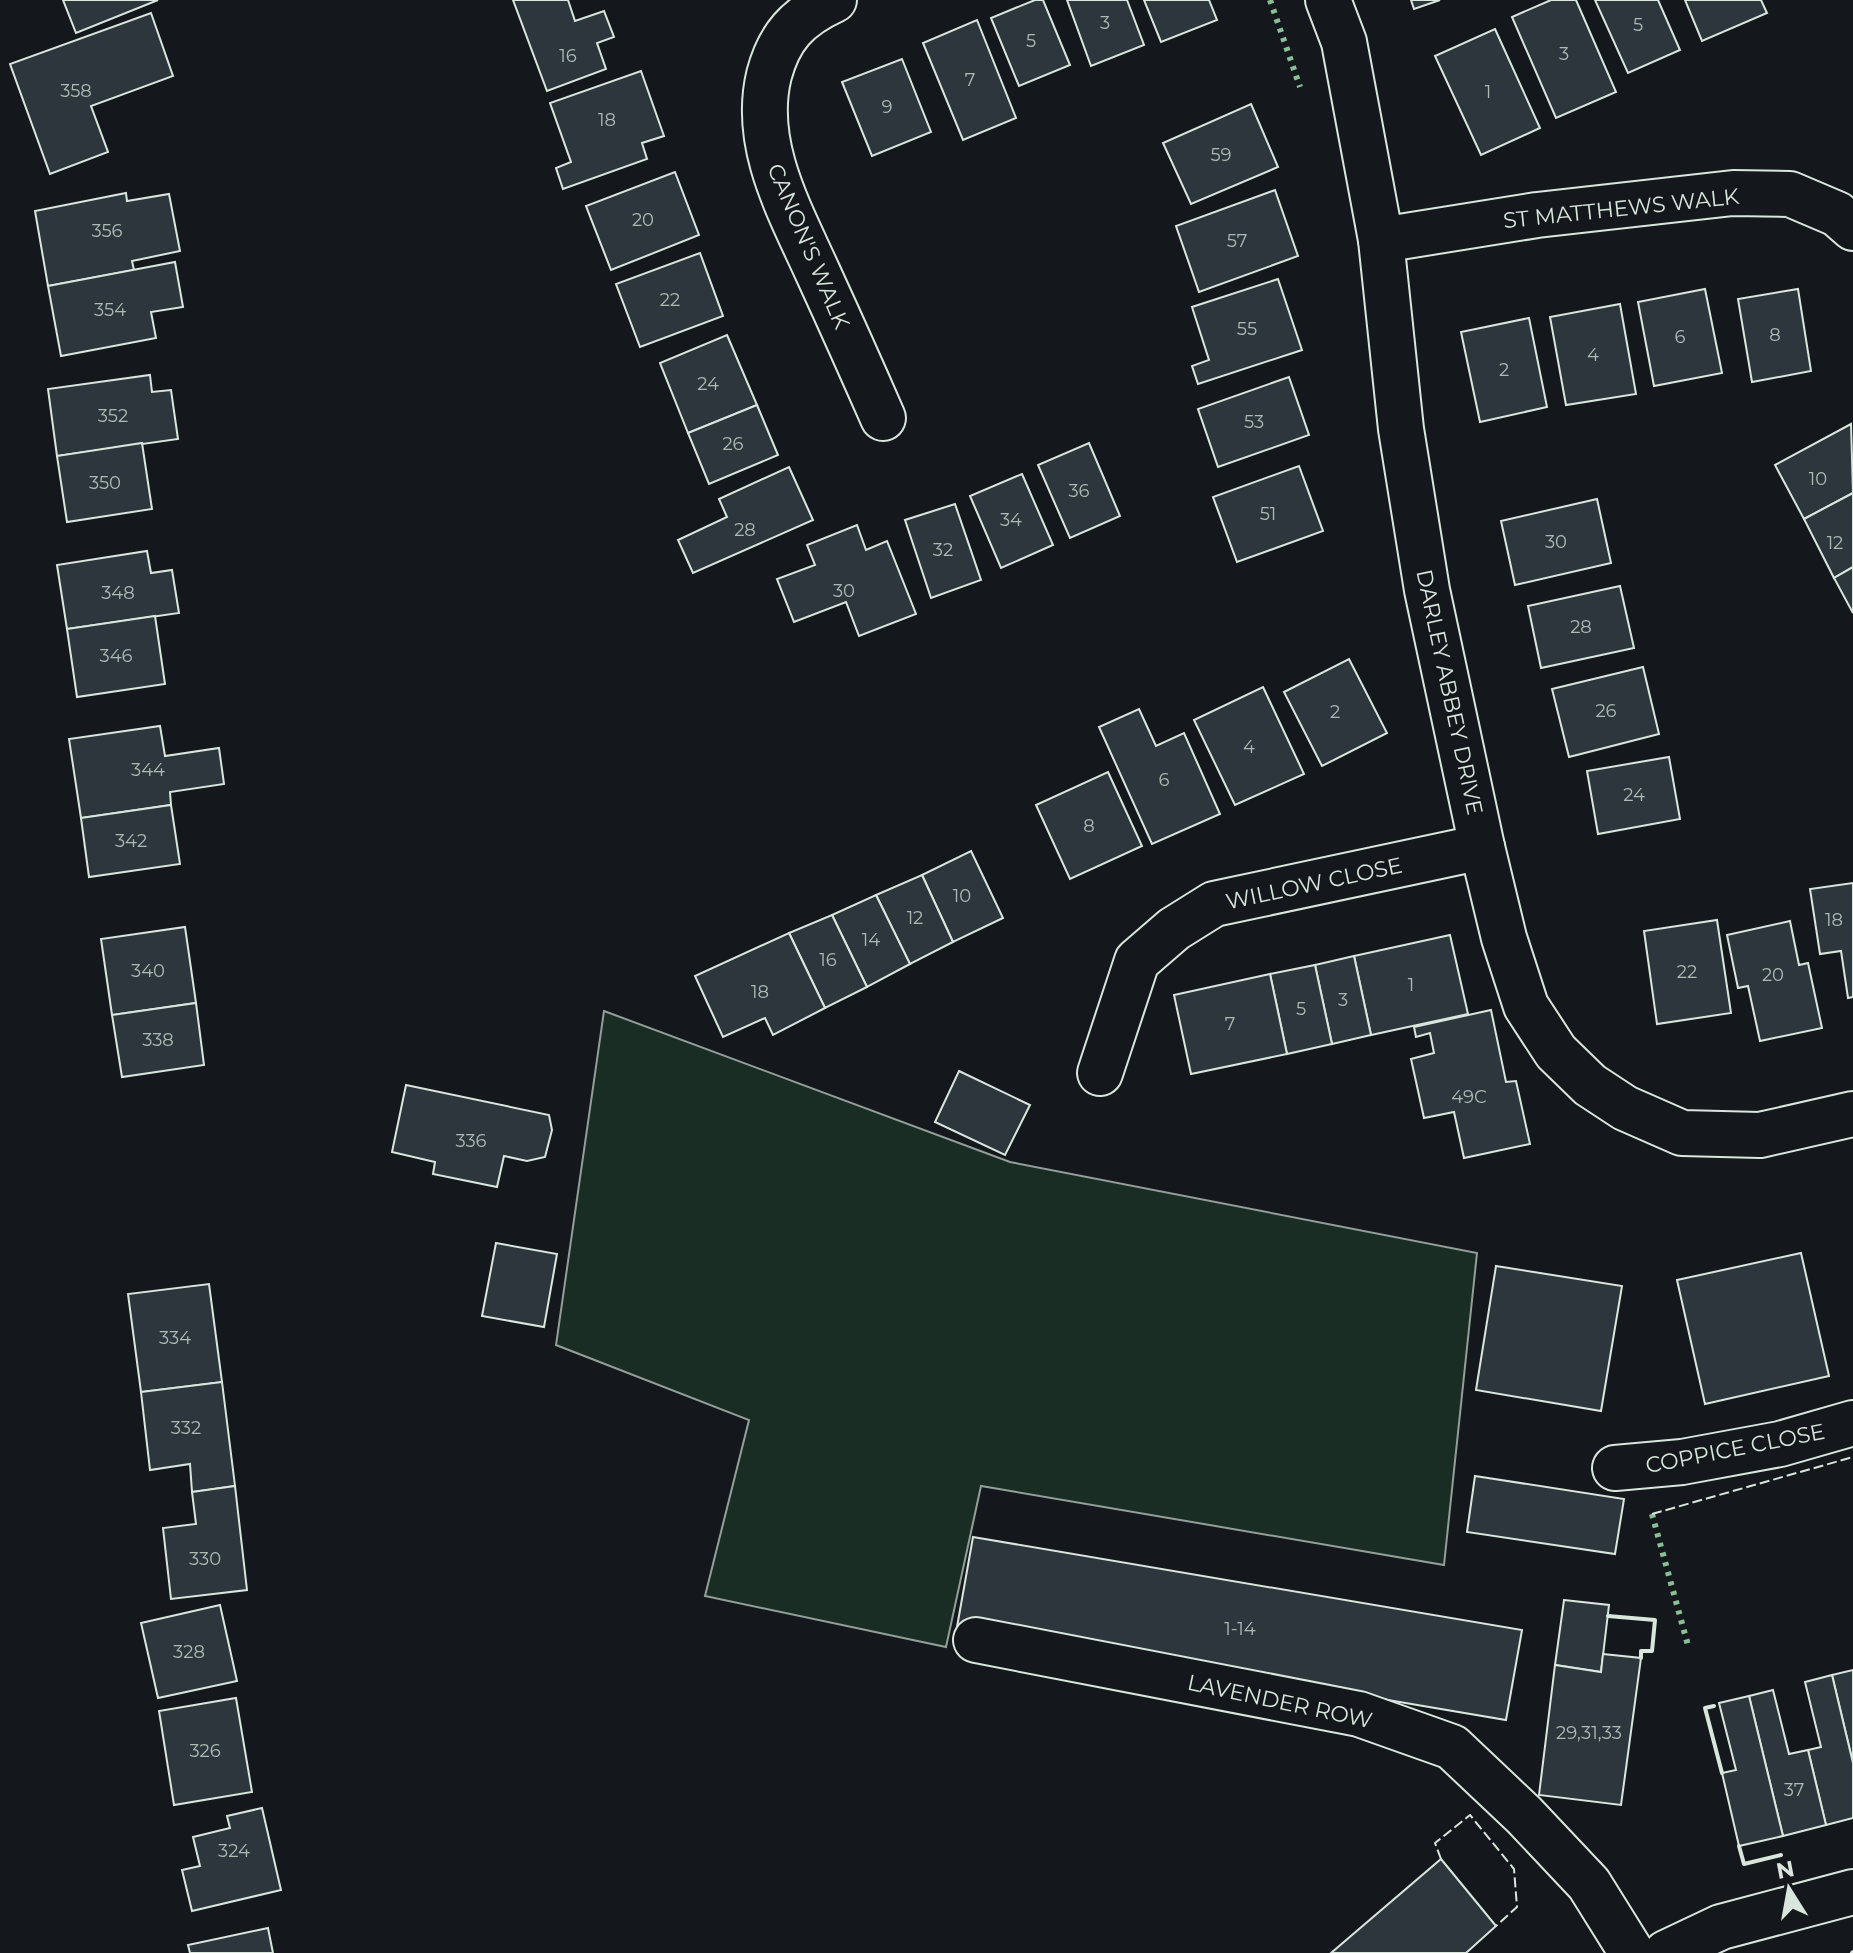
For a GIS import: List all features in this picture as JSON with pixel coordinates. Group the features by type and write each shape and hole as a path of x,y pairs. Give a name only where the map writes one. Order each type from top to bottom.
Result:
{"street":[{"name":"CANON'S WALK","path":"834,0 811,10 775,52 764,114 767,143 780,188 883,418"},
{"name":"DARLEY ABBEY DRIVE","path":"1328,0 1344,42 1381,240 1401,429 1427,590 1482,847 1504,938 1526,1006 1556,1052 1590,1085 1625,1108 1682,1133 1760,1135 1853,1114"},
{"name":"ST MATTHEWS WALK","path":"1381,240 1537,215 1733,193 1790,194 1837,214 1853,228"},
{"name":"WILLOW CLOSE","path":"1100,1073 1137,961 1174,929 1214,904 1482,847"},
{"name":"COPPICE CLOSE","path":"1615,1468 1682,1462 1780,1444 1853,1423"},
{"name":"LAVENDER ROW","path":"976,1640 1359,1714 1452,1747 1524,1815 1589,1884 1632,1953"},
{"path":"1666,1953 1721,1927 1853,1892"}],"green space":[{"path":"604,1011 1010,1162 1477,1253 1444,1565 981,1486 946,1647 705,1596 749,1420 556,1345"}],"building":[{"path":"63,0 158,0 76,33"},
{"path":"513,0 568,0 575,21 604,11 614,37 597,43 606,69 547,91"},
{"path":"1035,0 1043,0 1070,65 1019,86 991,18"},
{"path":"1067,0 1127,0 1144,45 1091,66"},
{"path":"1144,0 1209,0 1217,20 1161,42"},
{"path":"1411,0 1440,0 1414,9"},
{"path":"1551,0 1576,0 1616,92 1556,118 1512,17"},
{"path":"1595,0 1658,0 1680,50 1628,73"},
{"path":"1685,0 1761,0 1767,13 1702,41"},
{"path":"151,13 173,76 91,106 108,152 50,174 10,64"},
{"path":"977,20 1016,118 963,140 923,43"},
{"path":"1495,29 1540,128 1481,155 1435,56"},
{"path":"902,59 931,132 872,156 842,82"},
{"path":"641,71 664,136 642,143 647,159 563,189 556,168 571,162 550,103"},
{"path":"1251,104 1278,167 1191,204 1163,143"},
{"path":"675,172 699,235 611,270 586,206"},
{"path":"1275,190 1298,256 1199,292 1176,226"},
{"path":"126,193 127,201 169,194 180,251 132,261 134,270 48,286 35,211"},
{"path":"700,253 723,316 640,347 616,284"},
{"path":"175,262 183,307 151,312 156,338 61,356 48,286"},
{"path":"1278,279 1302,350 1198,384 1192,366 1209,360 1192,307"},
{"path":"1705,289 1722,373 1654,386 1638,302"},
{"path":"1798,289 1811,371 1752,382 1738,299"},
{"path":"1620,304 1636,394 1566,405 1550,317"},
{"path":"1529,318 1547,407 1480,422 1461,332"},
{"path":"727,335 757,405 688,433 660,363"},
{"path":"150,375 152,392 171,390 178,439 57,456 48,389"},
{"path":"1289,377 1309,435 1218,467 1198,409"},
{"path":"757,405 778,455 709,484 688,433"},
{"path":"1851,424 1853,493 1804,519 1775,465"},
{"path":"142,443 152,509 67,522 57,456"},
{"path":"1089,443 1120,516 1070,538 1038,465"},
{"path":"1299,466 1323,531 1237,562 1213,497"},
{"path":"789,467 813,520 693,573 678,540 727,517 719,499"},
{"path":"1022,474 1053,545 1001,568 970,496"},
{"path":"1853,493 1853,567 1834,578 1804,519"},
{"path":"1597,499 1611,563 1515,585 1501,521"},
{"path":"955,504 981,580 931,598 905,520"},
{"path":"857,525 866,550 887,541 916,614 859,636 846,602 794,622 777,579 815,565 807,545"},
{"path":"147,551 151,573 172,570 179,613 67,629 57,565"},
{"path":"1853,567 1853,613 1834,578"},
{"path":"1620,586 1634,648 1541,668 1528,606"},
{"path":"155,616 165,684 77,697 67,629"},
{"path":"1349,659 1387,733 1322,766 1284,692"},
{"path":"1643,667 1659,734 1569,757 1552,689"},
{"path":"1263,687 1304,774 1235,805 1194,720"},
{"path":"1139,709 1156,746 1184,733 1220,814 1152,844 1099,727"},
{"path":"160,726 165,756 219,748 224,784 170,792 171,805 81,818 69,739"},
{"path":"1669,757 1680,819 1598,834 1587,771"},
{"path":"1108,772 1142,846 1070,879 1036,805"},
{"path":"171,805 180,864 89,877 81,818"},
{"path":"971,851 1003,918 953,942 922,875"},
{"path":"922,875 953,942 910,964 876,895"},
{"path":"1853,883 1853,997 1848,998 1841,951 1820,954 1810,889"},
{"path":"876,895 910,964 867,987 832,915"},
{"path":"832,915 867,987 825,1008 789,933"},
{"path":"1717,920 1731,1013 1657,1024 1644,931"},
{"path":"1790,921 1799,965 1808,963 1822,1028 1760,1041 1748,986 1738,988 1727,935"},
{"path":"185,927 196,1003 112,1015 101,939"},
{"path":"789,933 825,1008 773,1035 765,1018 723,1037 695,976"},
{"path":"1450,935 1468,1014 1371,1035 1354,956"},
{"path":"1354,956 1371,1035 1332,1044 1315,965"},
{"path":"1315,965 1332,1044 1287,1054 1270,974"},
{"path":"1270,974 1287,1054 1191,1074 1174,995"},
{"path":"196,1003 204,1065 122,1077 112,1015"},
{"path":"1491,1010 1506,1082 1516,1081 1530,1144 1464,1158 1454,1112 1424,1118 1411,1059 1434,1053 1430,1033 1416,1037 1414,1027"},
{"path":"959,1071 1030,1105 1005,1155 935,1122"},
{"path":"406,1085 549,1115 552,1130 545,1157 527,1161 504,1156 497,1187 433,1174 435,1162 392,1152"},
{"path":"496,1243 557,1254 544,1327 482,1316"},
{"path":"1801,1253 1829,1376 1705,1404 1677,1280"},
{"path":"1496,1266 1622,1286 1601,1411 1476,1390"},
{"path":"209,1284 222,1382 141,1392 128,1294"},
{"path":"222,1382 235,1486 192,1492 190,1464 150,1470 141,1392"},
{"path":"1475,1476 1624,1499 1615,1554 1467,1532"},
{"path":"235,1486 247,1590 171,1599 163,1528 196,1524 192,1492"},
{"path":"973,1537 1522,1630 1506,1720 957,1627"},
{"path":"1564,1600 1609,1605 1601,1672 1555,1665"},
{"path":"220,1605 237,1681 158,1698 141,1623"},
{"path":"1603,1654 1641,1658 1621,1805 1539,1795 1555,1665 1601,1672"},
{"path":"1853,1670 1853,1763 1832,1675"},
{"path":"1832,1675 1853,1763 1853,1818 1826,1825 1808,1750 1821,1747 1805,1682"},
{"path":"1773,1690 1789,1754 1808,1750 1826,1825 1783,1836 1749,1696"},
{"path":"1749,1696 1783,1836 1739,1846 1722,1773 1736,1770 1719,1703"},
{"path":"236,1698 252,1792 174,1805 159,1711"},
{"path":"262,1808 281,1890 192,1911 182,1870 200,1866 193,1837 230,1828 227,1816"},
{"path":"1441,1859 1496,1926 1466,1953 1331,1953"},
{"path":"268,1928 273,1953 190,1953 188,1945"}],"hedge":[{"path":"1270,0 1300,87"},
{"path":"1652,1514 1689,1649"}],"fence":[{"path":"1652,1514 1853,1457"},
{"path":"1441,1859 1435,1843 1470,1815 1514,1869 1517,1907 1496,1926"}],"wall":[{"path":"1608,1616 1655,1620 1652,1651 1641,1651 1641,1658"},
{"path":"1714,1706 1705,1708 1722,1773"},
{"path":"1739,1846 1744,1864 1781,1855"}]}
